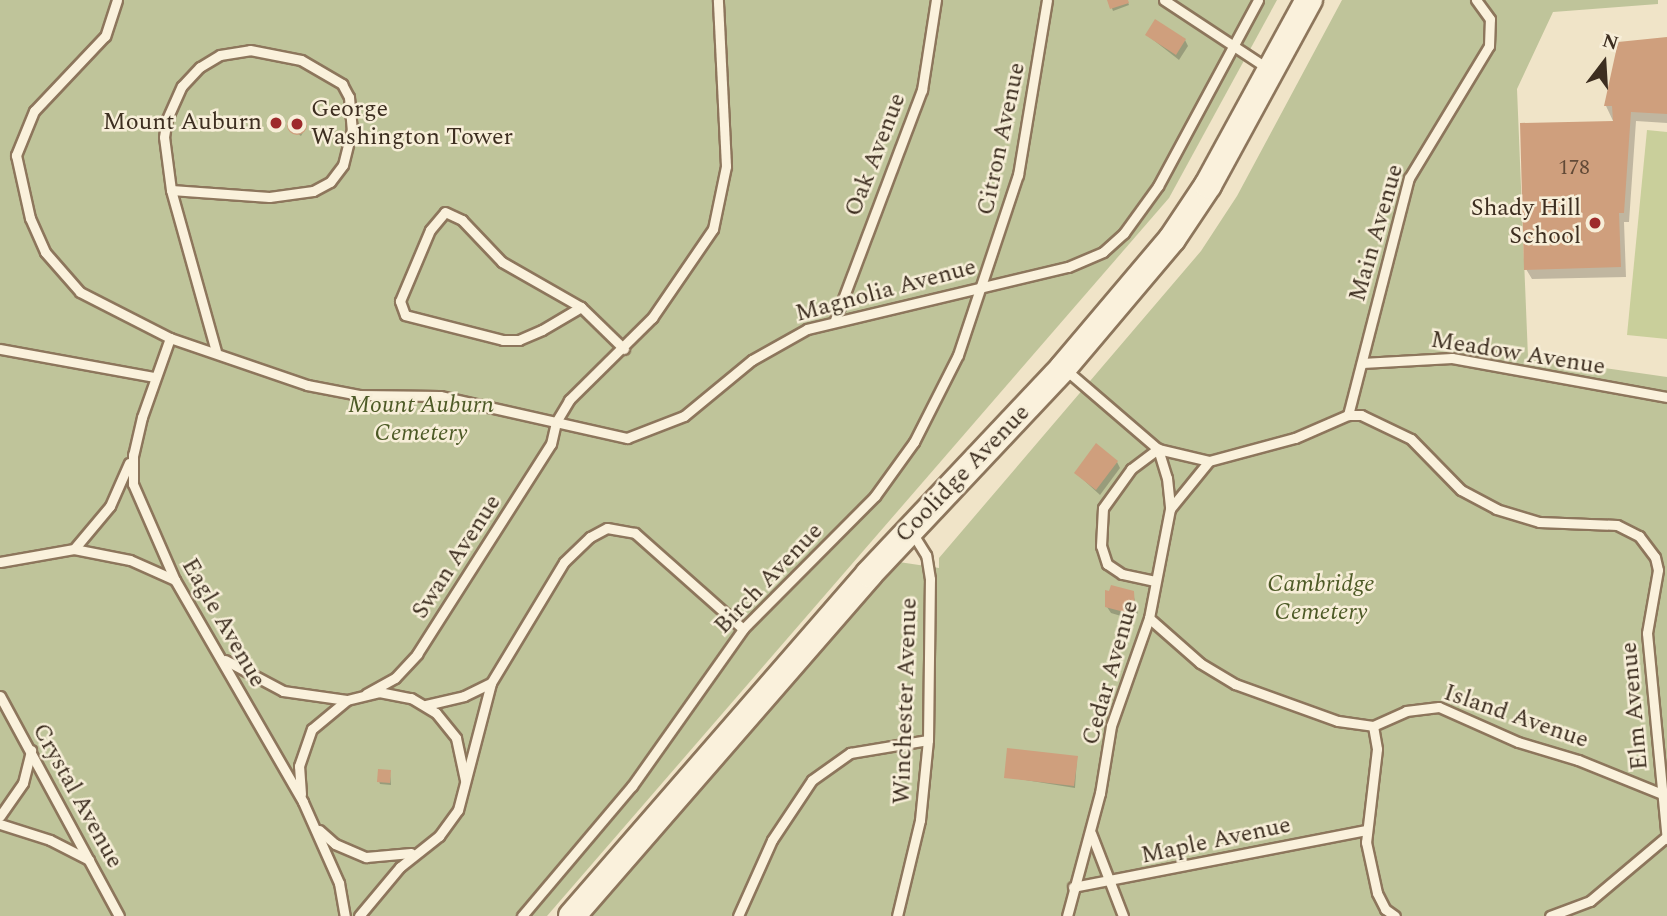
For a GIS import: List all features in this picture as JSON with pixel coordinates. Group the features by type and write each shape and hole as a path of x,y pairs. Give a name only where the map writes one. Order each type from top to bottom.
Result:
{"street":[{"name":"Coolidge Avenue","path":"572,916 910,531 1063,368 1191,213 1309,0"}],"lane":[{"name":"Magnolia Avenue","path":"117,0 105,36 34,111 22,133 16,155 19,180 30,218 60,273 80,292 170,338 334,391 440,396 627,438 653,432 684,416 783,340 835,320 1068,267 1103,252 1124,233 1182,146 1229,46 1258,0"},
{"name":"Swan Avenue","path":"366,694 395,678 428,638 551,444 556,422 569,400 624,349 681,281 713,229 726,166 718,0"},
{"name":"Oak Avenue","path":"835,320 922,90 936,0"},
{"name":"Citron Avenue","path":"985,284 1018,175 1046,0"},
{"path":"1164,0 1229,46 1272,71"},
{"name":"Main Avenue","path":"1348,415 1409,178 1489,46 1490,19 1476,0"},
{"path":"171,190 269,197 313,191 330,181 343,165 352,129 349,97 342,84 301,60 250,50 220,55 200,67 181,86 167,119 164,137 171,190 216,351"},
{"path":"581,307 519,340 503,340 405,315 400,301 430,230 444,212 462,220 502,262 581,307 624,349"},
{"name":"Birch Avenue","path":"522,916 632,786 743,629 850,523 896,470 939,396 985,284"},
{"name":"Eagle Avenue","path":"170,338 154,377 133,455 138,500 175,580 310,817 339,883 345,916"},
{"path":"0,349 154,377"},
{"name":"Meadow Avenue","path":"1362,363 1452,358 1667,397"},
{"path":"1063,368 1158,449 1209,461 1295,438 1348,415 1371,417 1397,429 1461,490 1503,512 1539,522 1603,523 1630,530 1647,545 1662,570"},
{"path":"1158,449 1167,478 1170,509"},
{"path":"1155,581 1122,574 1107,564 1101,521 1108,498 1131,469 1158,449"},
{"path":"74,549 110,506 133,455"},
{"path":"1170,509 1209,461"},
{"name":"Cedar Avenue","path":"1067,916 1073,887 1091,834 1111,726 1149,618 1170,509"},
{"path":"359,916 416,851 451,822 491,683 564,562 590,537 607,528 635,533 743,629"},
{"name":"Winchester Avenue","path":"897,916 920,820 928,740 930,579 926,555 910,531"},
{"path":"0,562 74,549 131,560 175,580"},
{"name":"Elm Avenue","path":"1662,570 1647,633 1667,838"},
{"path":"1149,618 1200,663 1235,684 1338,721 1373,726 1377,749 1366,830 1372,875 1385,909 1395,916"},
{"path":"221,657 283,691 347,700"},
{"path":"426,705 464,696 491,683"},
{"path":"303,803 299,766 306,740 324,716 347,700 366,694 398,694 426,705 456,738 465,780"},
{"name":"Crystal Avenue","path":"0,696 119,916"},
{"name":"Island Avenue","path":"1373,726 1406,711 1439,707 1518,743 1578,760 1662,794"},
{"path":"738,916 772,840 811,780 850,753 928,740"},
{"path":"0,816 23,783 31,750"},
{"path":"310,817 335,844 366,857 386,858 416,851"},
{"path":"0,824 50,840 91,861"},
{"name":"Maple Avenue","path":"1073,887 1107,883 1366,830"},
{"path":"1091,834 1107,883 1123,916"},
{"path":"1550,916 1590,901 1667,838"}],"green space":[{"name":"Mount Auburn Cemetery","path":"0,0 1277,0 1169,198 547,916 0,916"},
{"name":"Cambridge Cemetery","path":"1342,0 1658,0 1658,4 1553,12 1517,89 1528,357 1667,377 1667,916 592,916 899,562 939,568 939,558 1201,251 1237,196"},
{"path":"1647,130 1667,132 1667,339 1627,335"}],"building":[{"path":"1107,0 1128,0 1129,3 1110,9"},
{"path":"1155,19 1186,39 1176,55 1145,35"},
{"path":"1667,37 1667,114 1631,112 1624,213 1619,213 1621,267 1524,270 1520,123 1613,121 1612,106 1604,106 1618,42"},
{"name":"George Washington Tower","path":"297,115 304,118 307,125 304,132 297,135 290,132 287,125 290,118"},
{"path":"1096,443 1118,461 1096,490 1074,473"},
{"path":"1111,585 1134,591 1135,608 1130,607 1128,613 1105,607 1105,590 1109,591"},
{"path":"1007,748 1078,756 1074,786 1004,778"},
{"path":"378,769 391,770 390,783 377,782"}],"place":[{"name":"Mount Auburn","path":"276,123"},
{"name":"George Washington Tower","path":"297,124"},
{"name":"Shady Hill School","path":"1595,223"}]}
